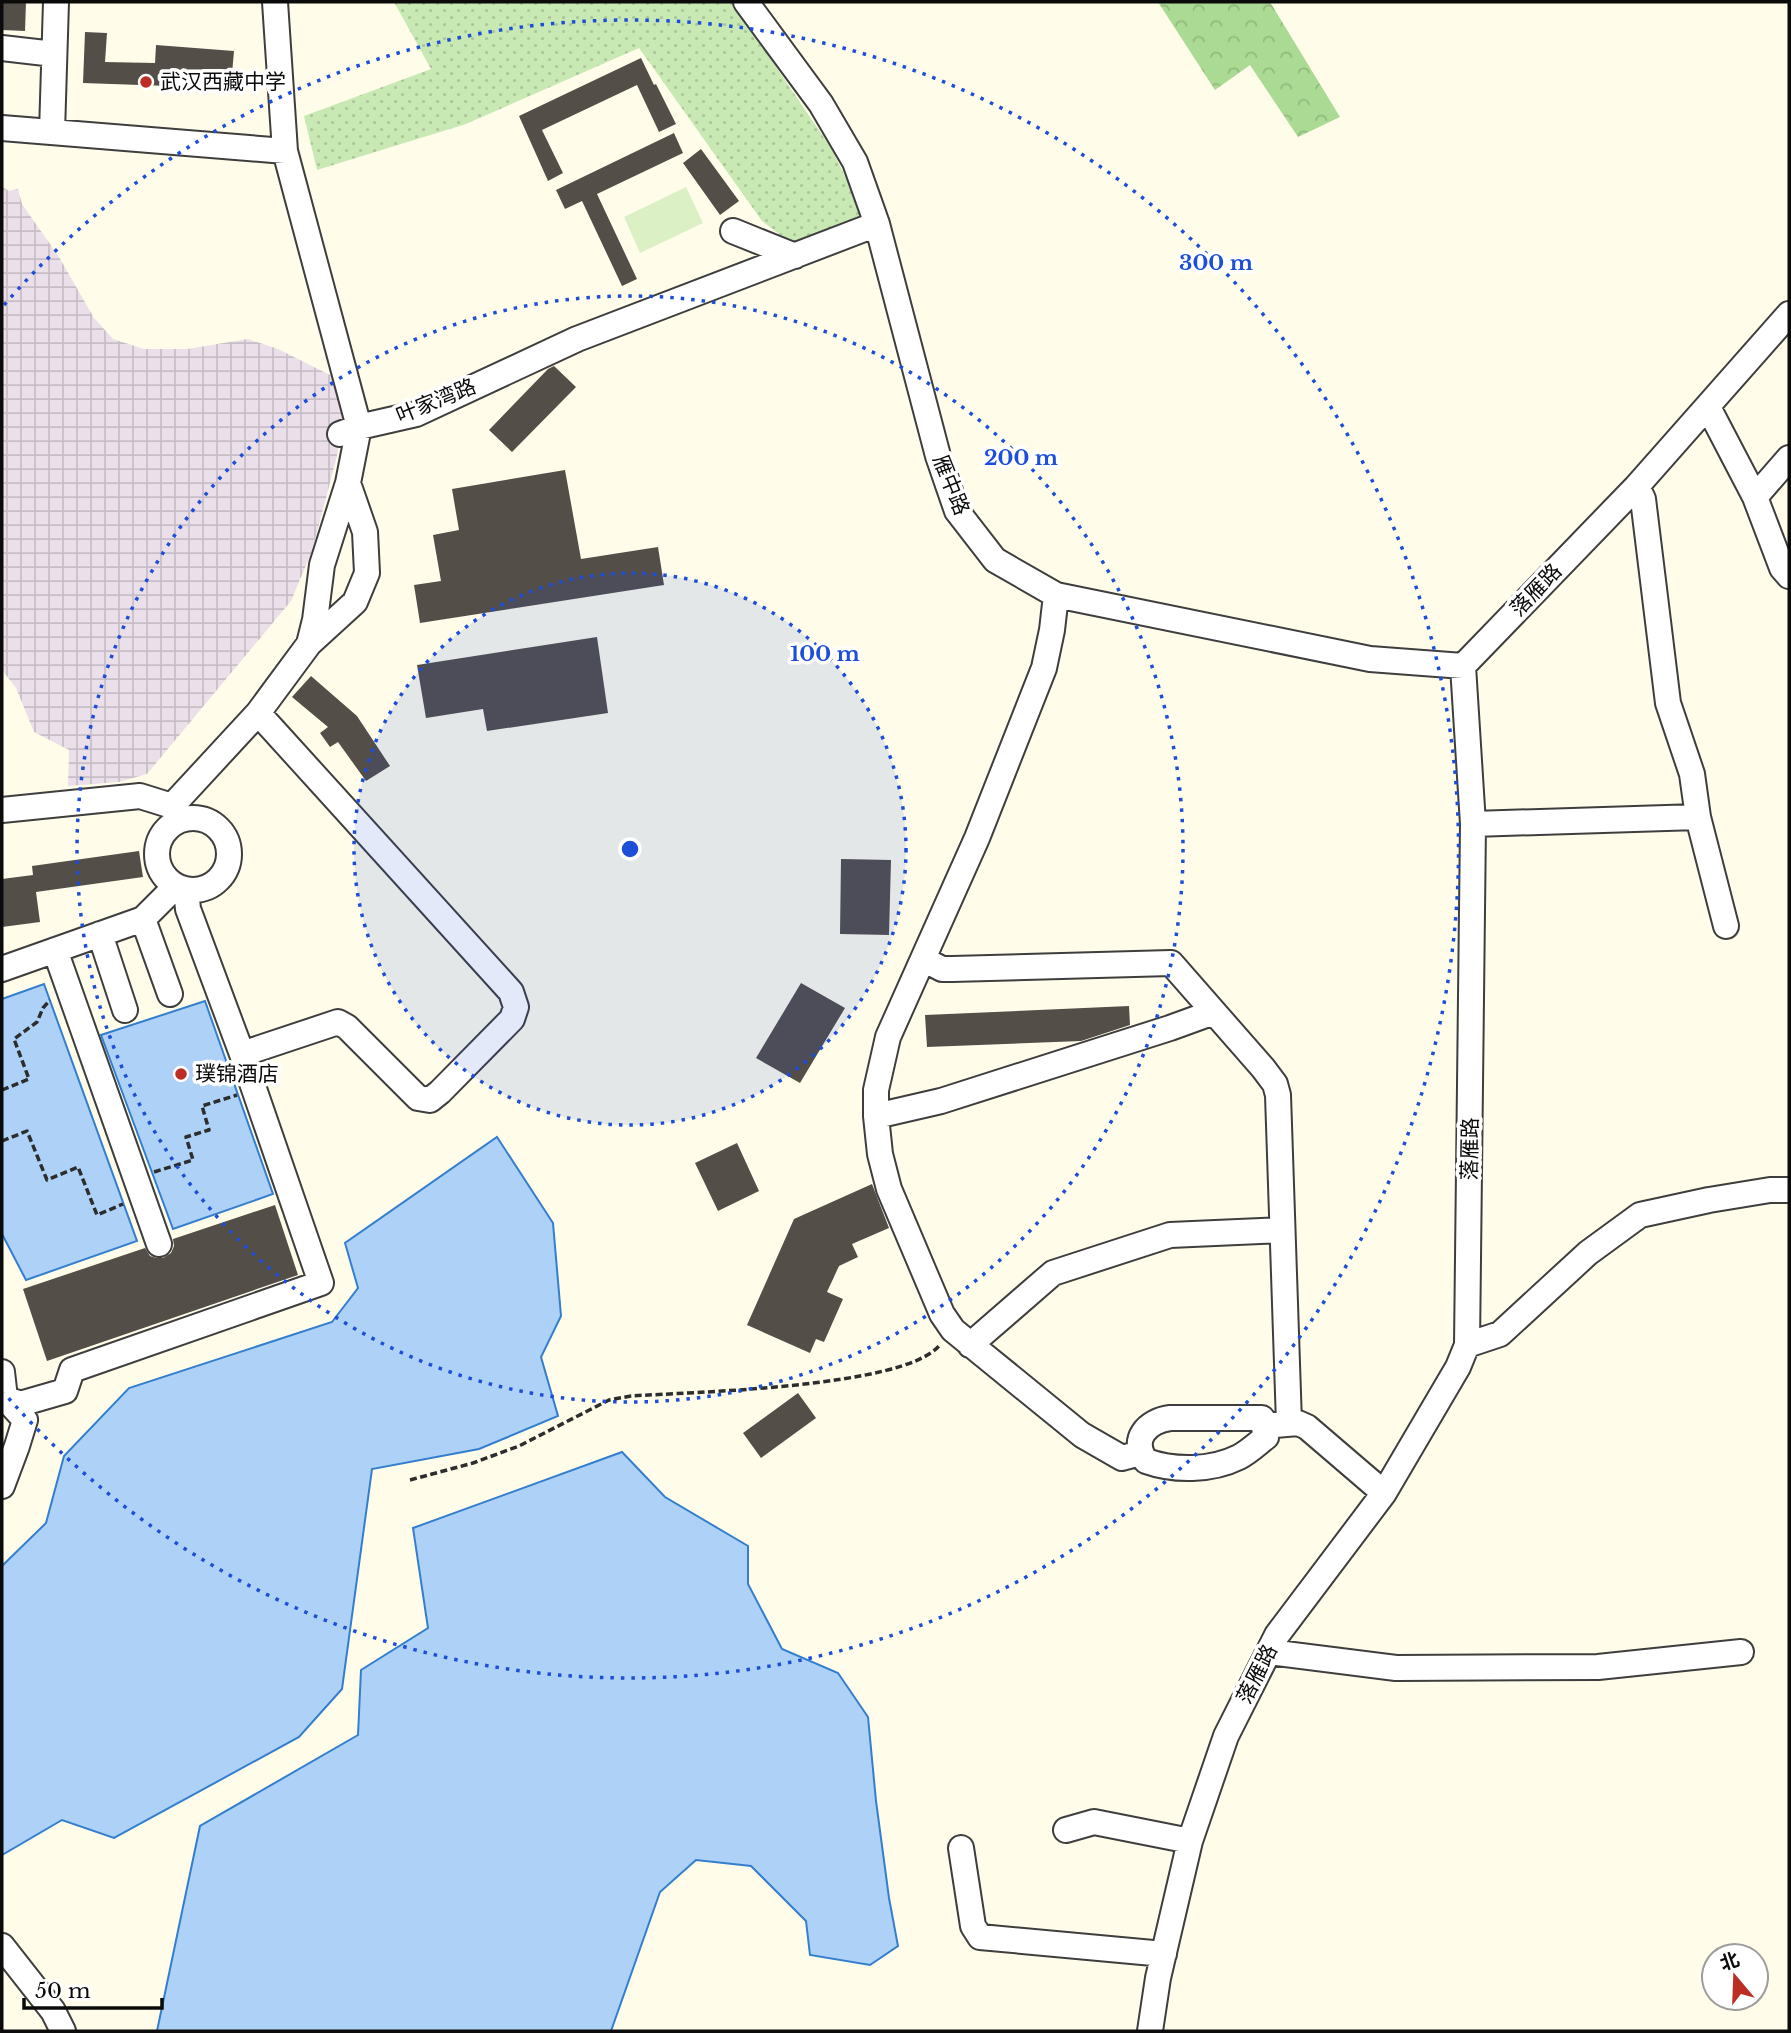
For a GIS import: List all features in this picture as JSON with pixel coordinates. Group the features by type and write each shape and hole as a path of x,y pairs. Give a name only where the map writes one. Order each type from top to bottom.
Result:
{"street":[{"path":"52,132 56,2"},
{"path":"275,2 285,150 350,431 348,483 322,565 315,621 301,653"},
{"name":"雁中路","path":"746,2 828,116 855,162 877,225 938,456 957,511 995,560 1056,595 1370,659 1463,666"},
{"path":"2,48 54,54"},
{"path":"2,128 285,150"},
{"name":"叶家湾路","path":"350,431 416,414 577,339 877,225"},
{"path":"733,231 795,256"},
{"name":"落雁路","path":"1150,2031 1164,1954 1190,1841 1226,1736 1277,1635 1384,1493 1458,1367 1467,1345 1474,824 1463,666 1637,486 1789,314"},
{"path":"1708,407 1755,497 1782,568 1789,576"},
{"path":"1755,497 1789,458"},
{"path":"3,1402 20,1404 65,1391 72,1370 321,1283 181,888 161,872 157,852 163,833 176,813 258,713 301,653 355,603 367,573 365,532 348,483"},
{"path":"1637,486 1643,499 1668,703 1692,774 1698,817 1726,926"},
{"path":"1056,595 1044,668 976,838 888,1037 876,1090 876,1116 880,1154 889,1189 942,1314 961,1338 1092,1442 1122,1458 1140,1453"},
{"path":"242,1055 338,1022 347,1027 418,1098 430,1100 512,1019 516,1007 512,992 258,713"},
{"path":"2,810 140,796 176,813 200,818 218,827 228,845 227,865 215,882 206,887 181,888 143,919 2,969"},
{"path":"1474,824 1698,817"},
{"path":"143,919 170,994"},
{"path":"100,934 125,1010"},
{"path":"55,950 159,1244"},
{"path":"923,959 942,969 1171,963 1263,1068 1275,1084 1278,1095 1289,1423"},
{"path":"876,1116 941,1101 1214,1012"},
{"path":"1467,1345 1500,1334 1588,1253 1640,1215 1733,1196 1789,1190"},
{"path":"961,1338 1053,1273 1170,1236 1282,1230"},
{"path":"2,1372 3,1402 25,1420 2,1486"},
{"path":"1164,1418 1262,1418 1264,1427 1266,1437 1249,1450 1239,1457 1213,1466 1175,1467 1151,1463 1140,1453 1140,1438 1143,1433 1164,1418"},
{"path":"1264,1427 1289,1423 1307,1427 1384,1493"},
{"path":"1269,1652 1396,1668 1598,1667 1741,1652"},
{"path":"1066,1830 1094,1822 1190,1841"},
{"path":"961,1848 974,1926 980,1937 1164,1954"},
{"path":"2,1946 53,2011 63,2031"}],"path":[{"path":"2,1090 29,1079 14,1040 37,1022 43,1008 66,981"},
{"path":"136,1177 193,1160 186,1138 209,1130 202,1106 254,1090"},
{"path":"2,1141 27,1131 47,1180 78,1167 97,1214 124,1204"},
{"path":"410,1480 473,1463 519,1446 609,1400 631,1396 781,1386 883,1372 921,1360 961,1338"}],"shaded area":[{"path":"2,187 9,191 18,189 22,204 59,257 94,318 113,339 144,349 187,349 248,339 278,349 334,377 343,411 337,456 312,551 291,601 147,774 119,782 68,786 69,750 34,732 16,688 2,670"}],"green space":[{"path":"394,2 732,2 831,148 864,214 795,246 762,221 639,48 466,124 317,170 304,116 431,69"},
{"path":"1158,2 1270,2 1340,117 1298,137 1250,65 1215,90"},
{"path":"686,187 703,223 640,253 624,217"}],"water":[{"path":"44,984 137,1241 26,1280 2,1234 2,999"},
{"path":"205,1001 273,1194 173,1229 101,1035"},
{"path":"497,1137 553,1223 561,1316 541,1357 558,1416 479,1449 372,1469 342,1689 299,1737 114,1838 62,1820 2,1855 2,1566 46,1523 64,1456 129,1388 332,1322 358,1288 345,1243"},
{"path":"622,1452 665,1497 748,1546 748,1584 782,1649 838,1673 868,1717 876,1801 898,1946 870,1965 810,1955 806,1921 751,1866 696,1860 660,1892 611,2031 157,2031 200,1826 358,1735 361,1670 428,1628 413,1528"}],"building":[{"path":"2,2 26,2 25,31 2,30"},
{"path":"85,32 107,33 105,62 155,63 156,45 234,51 232,74 170,69 169,86 83,83"},
{"path":"641,58 676,124 659,132 637,85 542,130 563,173 548,181 519,116"},
{"path":"674,133 683,153 597,194 637,279 622,286 582,201 565,209 556,190"},
{"path":"701,149 739,201 720,215 683,163"},
{"path":"554,366 576,387 512,452 489,430"},
{"path":"565,470 581,559 658,547 664,585 420,623 414,585 441,581 433,535 459,530 452,489"},
{"path":"597,637 608,713 487,731 483,709 426,718 417,665"},
{"path":"311,676 357,716 390,766 366,781 338,742 330,747 320,733 328,727 292,697"},
{"path":"139,851 143,877 36,892 40,922 2,927 2,879 33,875 32,866"},
{"path":"841,859 891,860 889,935 840,934"},
{"path":"801,983 845,1008 800,1083 756,1058"},
{"path":"1129,1006 1130,1025 1081,1041 927,1047 925,1015"},
{"path":"737,1143 759,1191 718,1211 695,1163"},
{"path":"872,1184 889,1228 852,1244 858,1257 839,1266 827,1292 843,1299 824,1342 816,1339 810,1353 747,1325 794,1219"},
{"path":"275,1205 298,1275 47,1361 23,1289 145,1248 150,1256 163,1258 171,1253 173,1239"},
{"path":"798,1393 816,1418 761,1458 743,1433"}],"place":[{"name":"武汉西藏中学","path":"146,82"},
{"name":"璞锦酒店","path":"181,1074"}]}
